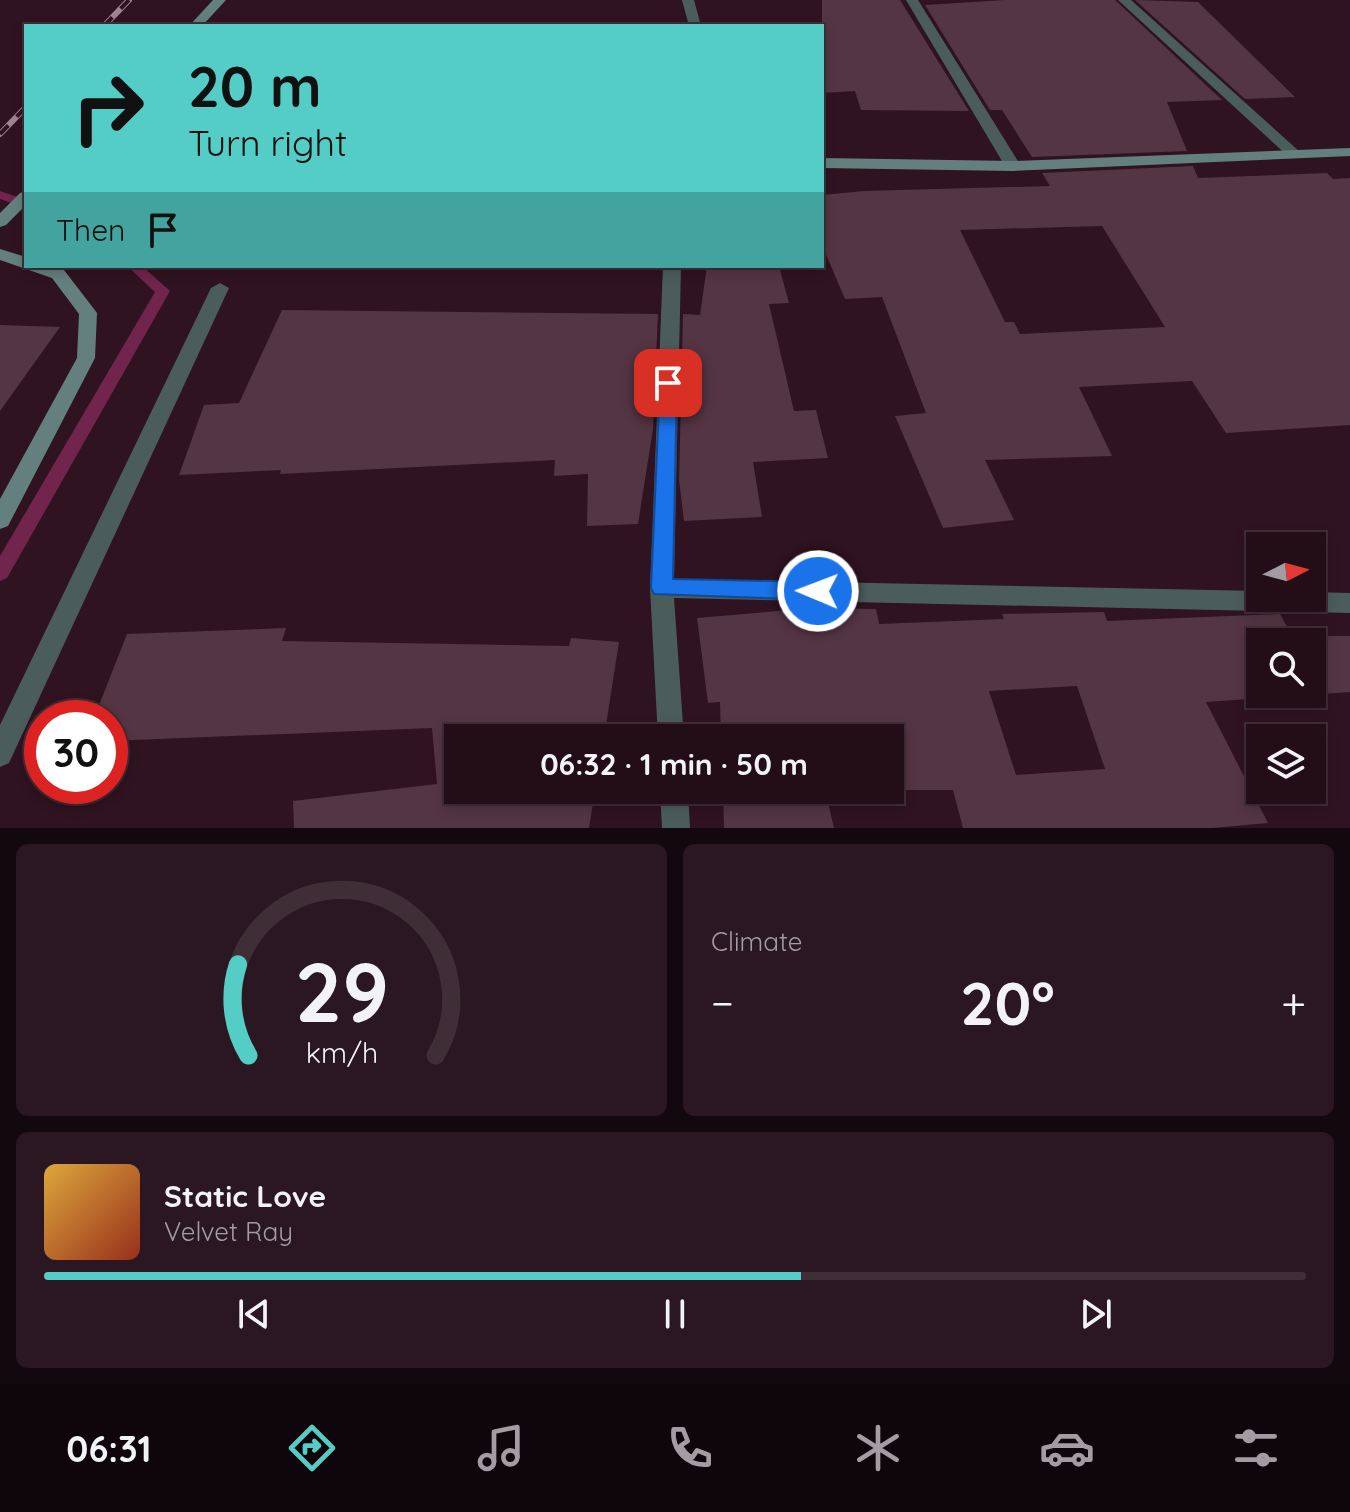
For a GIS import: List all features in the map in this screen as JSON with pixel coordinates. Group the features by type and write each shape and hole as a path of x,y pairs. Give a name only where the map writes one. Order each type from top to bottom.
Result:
{"street":[{"path":"197,24 220,0"},
{"path":"688,0 694,24"},
{"path":"912,0 1013,166"},
{"path":"1124,0 1295,155"},
{"path":"824,163 1013,166 1350,152"},
{"path":"3,219 24,198"},
{"path":"0,254 24,262"},
{"path":"0,520 86,358 88,313 58,274 41,268"},
{"path":"670,724 662,588 672,268"},
{"path":"0,754 220,288"},
{"path":"662,588 1350,603"},
{"path":"675,804 676,828"}],"building":[{"path":"822,0 900,0 969,111 861,110 855,91 824,93"},
{"path":"1005,0 1115,0 1222,100 1167,102 1187,151 1032,157 1002,110 990,110 925,5"},
{"path":"1135,0 1198,2 1295,97 1245,99"},
{"path":"1193,166 1198,178 1327,173 1333,179 1350,178 1350,425 1226,433 1192,381 1079,387 1112,456 985,460 1014,520 943,528 895,416 926,413 882,297 845,299 824,250 824,195 1050,186 1042,173","holes":["1102,226 1165,327 1020,334 1014,322 1005,322 960,230"]},
{"path":"707,268 780,268 789,303 769,304 794,411 816,410 828,458 753,462 762,517 684,521 679,480 683,314 700,315"},
{"path":"282,310 658,314 653,429 638,524 587,526 588,474 554,476 555,460 280,474 281,470 179,475 204,405 239,403"},
{"path":"0,325 60,327 0,411"},
{"path":"812,608 876,609 879,624 1004,619 1002,614 1104,612 1107,621 1280,614 1288,628 1246,628 1246,699 1206,702 1246,780 1246,804 1258,804 1268,823 1213,828 963,828 953,790 904,790 904,724 721,724 720,702 708,703 697,618","holes":["1077,686 1105,769 1016,775 989,691"]},
{"path":"286,628 282,641 569,646 571,638 619,642 606,724 444,724 444,804 593,804 589,828 294,828 293,801 437,784 432,728 128,740 128,700 101,700 127,634"},
{"path":"1326,636 1350,636 1350,692 1326,694"},
{"path":"723,804 828,804 834,828 724,828"}],"waterway":[{"path":"0,195 24,203"},
{"path":"0,573 163,291 136,268"}],"railway":[{"path":"106,24 129,0"},
{"path":"0,134 24,109"}],"route":[{"path":"668,383 662,588 818,591"}]}
